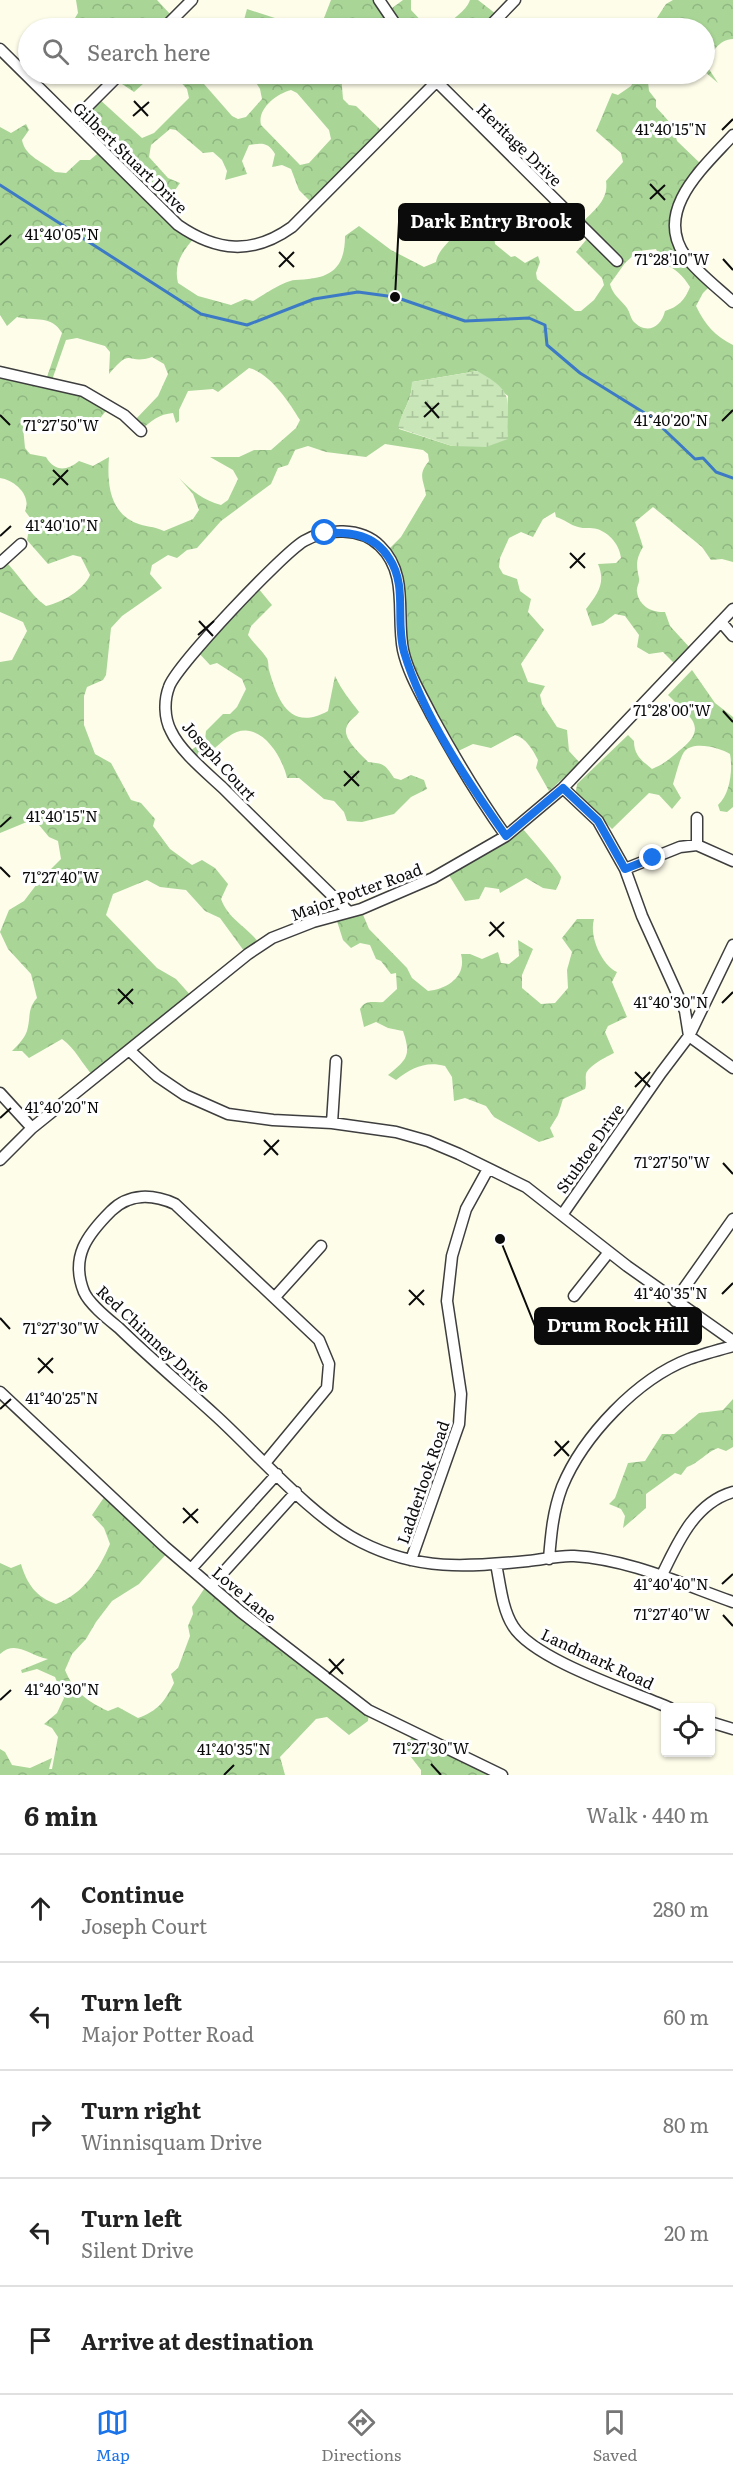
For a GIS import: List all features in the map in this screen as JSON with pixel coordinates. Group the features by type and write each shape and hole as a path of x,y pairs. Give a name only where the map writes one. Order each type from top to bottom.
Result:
{"street":[{"path":"174,18 192,0"},
{"path":"379,0 391,18"},
{"path":"498,18 516,0"},
{"name":"Gilbert Stuart Drive","path":"0,49 18,67"},
{"name":"Gilbert Stuart Drive","path":"35,84 178,225 202,239 243,247 269,241 302,218 426,84"},
{"path":"73,121 110,84"},
{"name":"Heritage Drive","path":"438,84 617,261"},
{"path":"733,135 690,182 674,221 676,235 686,258 733,303"},
{"path":"0,372 83,391 124,415 141,431"},
{"name":"Joseph Court","path":"349,912 196,761 171,732 166,714 165,700 174,674 239,604 303,541 325,533 348,532 367,536 380,546 390,559 399,585 403,650 417,688 471,787 506,836"},
{"path":"0,563 21,544"},
{"name":"Major Potter Road","path":"0,1160 32,1128 239,960 272,938 311,922 349,912 433,878 506,836 563,788 733,609"},
{"path":"721,622 733,636"},
{"path":"563,788 598,821 625,869 642,916 686,1011 689,1036 733,1068"},
{"path":"697,818 697,845"},
{"path":"625,869 680,847 697,845 733,861"},
{"name":"Stubtoe Drive","path":"562,1215 689,1036 733,945"},
{"path":"129,1050 157,1076 185,1095 228,1114 273,1120 332,1123 396,1132 428,1141 526,1187 609,1252 733,1341"},
{"path":"332,1123 336,1061"},
{"path":"0,1093 32,1128"},
{"name":"Ladderlook Road","path":"411,1560 459,1424 461,1394 447,1301 452,1256 466,1209 488,1169"},
{"name":"Red Chimney Drive","path":"265,1463 327,1388 329,1364 319,1340 175,1204 159,1197 141,1196 117,1206 92,1230 78,1260 85,1294 265,1463 277,1474 296,1492 360,1542 411,1560 465,1568 572,1556 626,1565 733,1602"},
{"path":"675,1301 733,1219"},
{"path":"275,1297 321,1246"},
{"path":"573,1296 609,1252"},
{"path":"549,1559 551,1523 563,1486 594,1435 636,1390 687,1360 733,1346"},
{"name":"Love Lane","path":"0,1392 191,1569 368,1710 502,1775"},
{"path":"191,1569 277,1474"},
{"path":"211,1586 296,1492"},
{"path":"662,1577 679,1538 699,1513 733,1492"},
{"name":"Landmark Road","path":"496,1564 511,1624 523,1640 562,1662 661,1703"},
{"path":"715,1723 733,1729"}],"green space":[{"path":"76,0 157,0 174,18 75,18 78,13"},
{"path":"331,0 379,0 388,11 403,0 411,0 411,10 419,18 324,18"},
{"path":"470,0 478,0 496,14 492,18 454,18"},
{"path":"673,0 733,0 733,39 719,44 715,50 715,18 657,18 666,4"},
{"path":"247,9 275,18 245,18"},
{"path":"122,84 143,84 134,92"},
{"path":"182,84 204,84 232,116 238,119 246,117 262,99 257,84 342,84 343,99 349,105 356,106 383,132 311,202 299,190 291,169 282,165 272,167 275,154 270,147 264,144 249,145 242,161 247,174 225,180 227,171 222,160 213,152 203,153 176,130 170,129 151,145 149,157 168,178 180,183 164,206 197,235 178,263 177,276 178,283 198,296 231,305 245,299 253,301 290,281 324,275 332,271 342,258 345,236 359,226 391,250 424,267 436,262 441,251 456,232 459,221 484,223 494,235 495,244 511,257 515,256 525,263 538,256 540,262 536,273 537,279 575,311 581,311 594,300 604,285 602,278 576,252 591,234 582,223 600,204 605,194 606,181 623,162 621,153 596,131 612,93 618,95 632,84 648,84 649,91 656,100 656,107 673,126 677,141 702,165 680,190 674,213 684,250 715,281 703,293 696,306 711,329 733,345 733,562 722,559 711,560 702,547 653,507 635,522 643,547 637,562 638,597 647,608 665,612 670,626 691,649 676,665 663,652 649,654 637,647 639,635 625,616 615,614 603,623 592,626 586,609 600,588 601,577 598,564 616,563 621,558 610,537 595,528 575,526 556,517 555,512 543,519 533,537 521,532 509,538 500,558 499,567 503,574 517,579 520,591 531,599 528,612 544,630 521,664 528,682 545,686 540,695 542,704 557,727 567,730 569,751 580,763 549,791 536,768 538,760 536,756 523,739 515,735 491,748 473,744 454,753 405,655 401,589 386,552 401,537 426,495 422,474 429,461 428,454 423,450 385,444 366,457 326,452 308,446 295,450 288,465 278,468 271,484 221,521 197,548 187,550 177,558 168,555 152,565 150,574 162,588 122,616 111,628 106,675 103,680 87,687 84,696 84,725 95,754 111,763 131,800 141,803 155,819 153,826 170,849 192,865 202,860 215,868 228,884 221,899 225,907 260,945 247,955 220,918 205,911 186,890 160,887 147,880 113,894 106,915 157,968 176,979 193,998 94,1077 62,1039 29,1058 22,1051 12,1051 26,1034 30,1010 37,998 31,974 8,949 0,932 9,910 24,901 40,880 61,859 58,841 49,837 34,819 0,833 0,662 12,660 27,631 23,622 0,612 0,563 4,560 34,596 46,606 71,595 87,581 90,575 81,557 73,555 48,564 27,540 31,519 25,511 27,505 24,494 16,485 0,478 0,373 46,380 62,333 53,323 42,320 17,317 7,326 0,315 0,127 11,133 26,124 29,130 22,140 27,151 55,172 66,173 80,160 90,160 103,149 76,119 98,98 142,138 154,133 189,98 187,89","holes":["291,90 297,93 329,130 331,139 309,163 300,165 261,125 262,113 269,103","656,249 663,264 679,273 690,287 680,302 665,311 657,325 652,328 643,328 633,321 610,284 625,263 638,251","77,338 105,346 110,352 109,374 126,358 152,357 164,364 168,374 158,396 134,421 141,430 156,418 168,414 173,413 176,423 179,421 179,410 188,391 213,389 218,392 249,368 271,382 285,397 300,420 296,428 271,450 254,450 239,457 210,457 233,470 238,479 228,500 221,505 198,494 179,478 193,494 199,510 193,519 164,531 139,524 127,518 115,504 110,486 109,457 93,466 79,461 69,467 61,468 53,465 46,457 30,454 25,448 23,427 29,418 74,420 93,427 109,407 52,380 66,340","477,371 508,396 507,417 452,446 399,429 412,389 412,382"]},
{"path":"477,371 504,391 508,405 508,439 486,447 452,446 398,428 409,401 412,382"},
{"path":"258,588 272,605 251,626 248,635 267,658 277,692 288,710 304,718 315,717 328,711 335,676 359,712 349,722 346,731 353,746 368,762 386,767 394,778 401,780 411,775 424,780 427,789 411,797 394,814 362,822 347,821 344,812 334,801 324,799 299,778 287,778 274,749 258,734 249,731 228,737 198,761 190,751 205,740 206,731 223,714 230,714 237,707 246,689 242,679 217,663 210,665 197,651"},
{"path":"692,670 715,703 733,717 733,807 727,812 720,811 718,805 730,781 730,754 720,749 694,746 684,752 679,763 673,784 681,798 672,809 659,795 649,793 612,829 580,797 576,791 577,784 628,735 634,741 639,757 652,769 667,761 689,742 694,734 693,722 668,695"},
{"path":"520,826 561,877 556,890 543,888 526,878 500,893 499,889 485,887 479,899 465,901 447,872"},
{"path":"361,910 369,929 407,968 412,978 428,991 442,988 454,980 461,969 461,954 470,954 482,959 498,952 501,963 509,964 519,956 518,940 533,949 522,975 522,988 541,1004 555,1003 568,988 567,970 572,952 562,938 577,919 594,919 595,941 601,956 617,972 612,982 627,1017 608,1026 605,1032 614,1053 587,1071 585,1089 563,1099 558,1115 550,1128 554,1137 539,1142 494,1117 486,1106 465,1098 454,1101 452,1077 445,1066 425,1065 396,1080 388,1075 400,1065 406,1056 407,1046 403,1031 388,1028 376,1022 364,1027 360,1009 367,1003 383,1002 397,989 396,973 391,974 381,961 376,959 370,945 360,943 351,948 343,940 336,918"},
{"path":"733,1399 733,1447 726,1451 718,1448 713,1450 687,1467 681,1475 675,1473 646,1494 646,1508 623,1528 625,1516 621,1509 609,1504 615,1498 628,1463 645,1461 662,1434 674,1434 699,1413 723,1410"},
{"path":"107,1493 169,1551 139,1584 112,1601 86,1639 72,1654 65,1670 82,1695 108,1711 118,1707 138,1718 156,1709 174,1683 171,1674 178,1668 190,1636 188,1626 193,1614 192,1607 208,1583 369,1711 368,1721 349,1735 327,1717 316,1719 280,1757 285,1775 0,1775 0,1749 5,1752 12,1765 30,1768 52,1758 49,1769 52,1769 58,1737 52,1728 44,1724 57,1713 64,1698 55,1677 37,1669 22,1673 21,1670 48,1659 17,1648 0,1654 0,1563 11,1568 21,1564 33,1589 43,1598 56,1604 66,1600 89,1580 110,1544 104,1528 92,1515"},
{"path":"414,1734 501,1775 421,1775 421,1770 404,1748"}],"waterway":[{"path":"0,185 201,314 247,325 314,299 358,292 395,297 465,321 529,318 545,325 547,345 580,373 651,417 695,459 703,458 716,472 733,478"}],"place":[{"name":"Dark Entry Brook","path":"395,297"},
{"name":"Drum Rock Hill","path":"500,1239"}],"route":[{"path":"325,533 348,532 367,536 380,546 390,559 399,585 403,650 417,688 471,787 506,836 563,788 598,821 625,869 653,858"}]}
